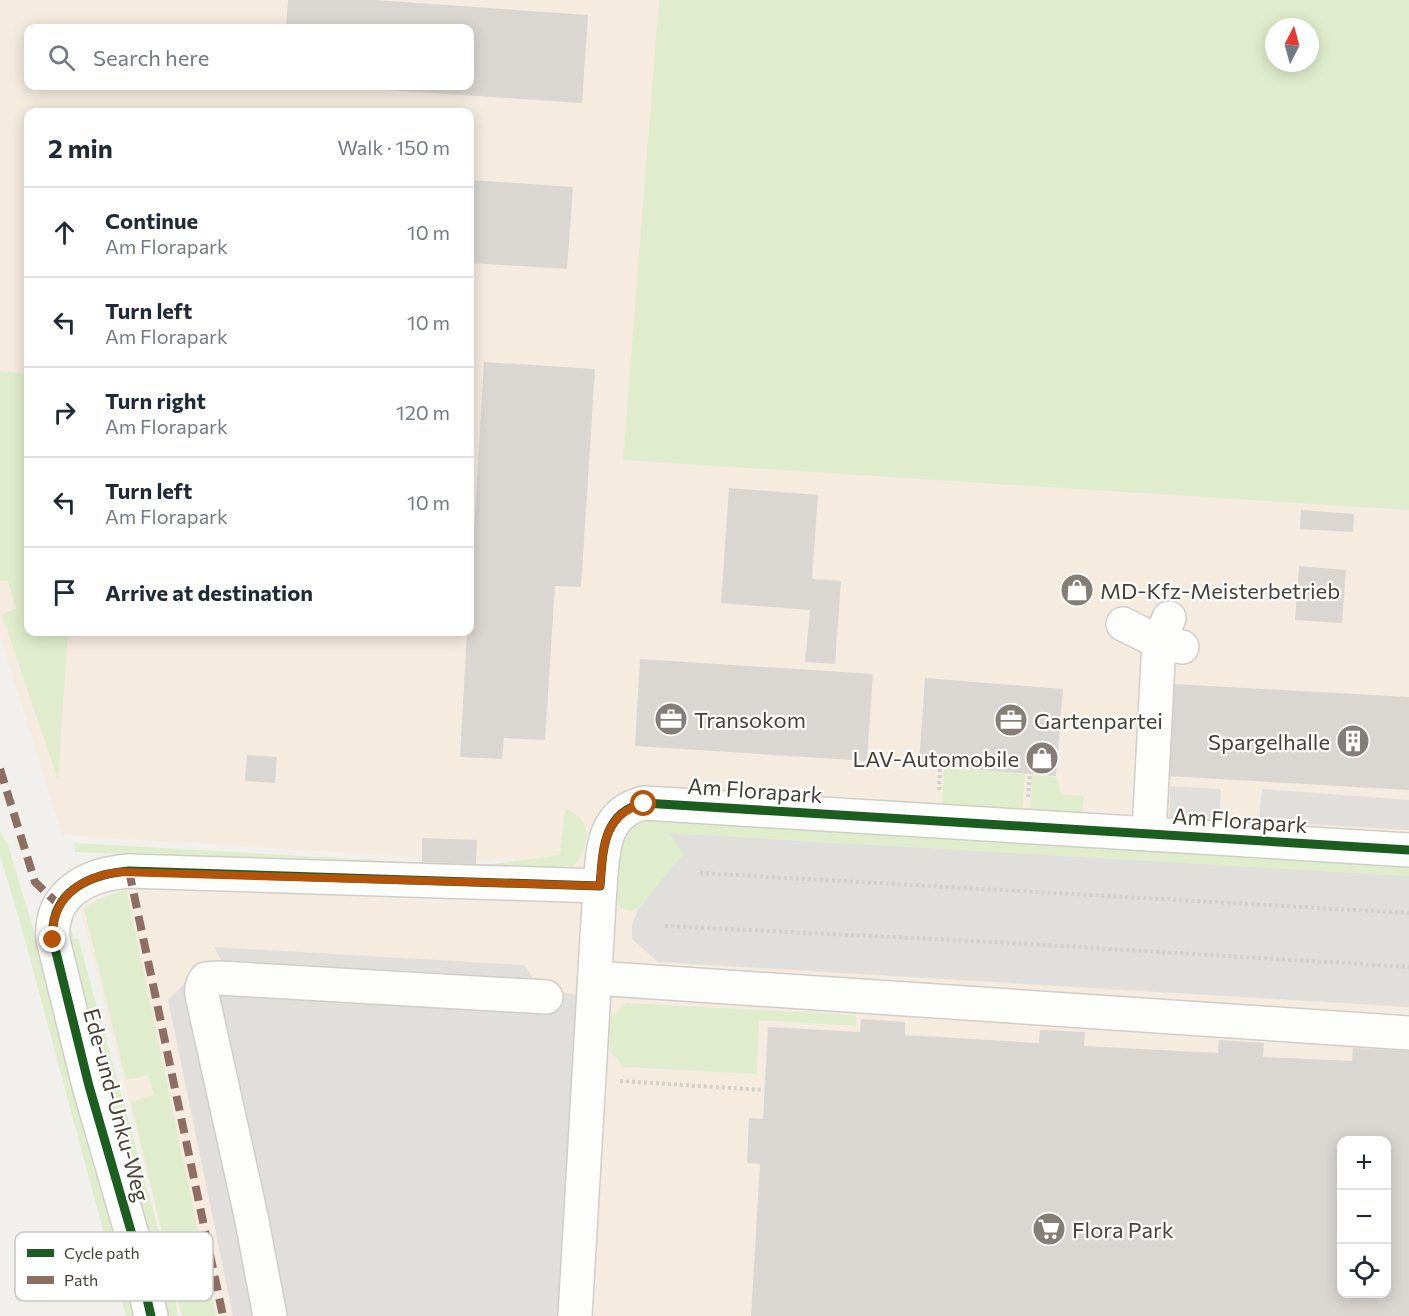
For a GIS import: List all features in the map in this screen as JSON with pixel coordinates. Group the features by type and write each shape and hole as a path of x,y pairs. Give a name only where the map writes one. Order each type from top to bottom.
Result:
{"street":[{"path":"1123,624 1170,636 1149,834"},
{"name":"Am Florapark","path":"575,1316 603,848 612,823 631,806 644,804 1409,850"},
{"name":"Ede-und-Unku-Weg","path":"131,1232 89,1086 53,940 53,922 69,893 86,881 121,872 600,886"},
{"path":"270,1316 251,1216 202,995 201,989 205,981 219,978 546,997"},
{"path":"595,978 1409,1033"},
{"name":"Ede-und-Unku-Weg","path":"148,1301 151,1316"}],"path":[{"path":"700,873 1409,913"},
{"path":"664,926 994,942 1409,967"},
{"path":"589,1080 765,1089"}],"shaded area":[{"path":"0,0 1409,0 1409,1316 181,1316 178,1301 213,1301 213,1232 161,1232 80,907 129,889 517,900 514,856 481,861 62,835 0,635"},
{"path":"1170,786 1221,789 1219,822 1169,819"},
{"path":"1262,789 1409,800 1409,830 1259,821"},
{"path":"669,833 1409,876 1409,1007 658,962 632,939 632,926 638,909 683,854"},
{"path":"214,947 524,965 541,989 579,995 558,1316 233,1316 168,1000 186,982 191,969 226,970"}],"green space":[{"path":"659,0 1409,0 1409,510 623,460"},
{"path":"0,371 24,374 24,636 68,636 58,780 2,615 16,608 8,581 0,581"},
{"path":"944,768 1025,774 1022,811 942,805"},
{"path":"1032,775 1057,777 1061,794 1084,796 1082,814 1030,810"},
{"path":"565,808 583,821 586,843 577,862 567,870 555,873 75,852 74,843 479,866 560,855"},
{"path":"656,819 1409,865 1409,876 670,833 683,854 638,909 625,910 615,902 619,850 631,830 641,823"},
{"path":"0,832 8,845 32,925 118,1232 103,1232 0,855"},
{"path":"126,889 198,1232 162,1232 131,1102 154,1095 148,1075 126,1080 84,909 98,899"},
{"path":"70,926 74,939 78,938 159,1232 143,1232 67,959"},
{"path":"626,1003 856,1015 856,1026 759,1020 757,1074 624,1067 609,1050 610,1018"},
{"path":"122,1301 134,1301 137,1316 126,1316"},
{"path":"162,1301 175,1301 178,1316 166,1316"},
{"path":"178,1301 213,1301 216,1316 182,1316"}],"building":[{"path":"288,0 374,0 588,15 582,103 386,90 474,90 474,24 286,24"},
{"path":"474,180 573,187 567,269 474,263"},
{"path":"484,362 595,369 581,587 555,586 545,740 504,738 502,759 460,757 467,636 474,636 474,531"},
{"path":"729,488 818,495 812,579 841,581 835,664 805,662 810,610 721,603"},
{"path":"1301,510 1354,514 1353,532 1300,529"},
{"path":"1299,566 1346,570 1342,623 1295,620"},
{"path":"640,659 873,674 867,761 635,746"},
{"path":"925,678 1063,689 1056,776 919,765"},
{"path":"1173,684 1409,697 1409,790 1167,776"},
{"path":"247,755 277,757 275,783 245,781"},
{"path":"422,838 477,840 476,864 422,862"},
{"name":"Flora Park","path":"861,1019 905,1022 905,1035 1039,1043 1040,1030 1085,1032 1084,1046 1218,1053 1219,1040 1264,1043 1263,1057 1352,1061 1353,1048 1409,1051 1409,1316 751,1316 760,1164 747,1163 749,1118 763,1119 768,1027 860,1032"}],"marked path":[{"path":"0,769 35,882 60,906"},
{"path":"129,871 205,1232"},
{"path":"213,1269 223,1316"}],"cycle path":[{"path":"131,1232 89,1086 53,940 53,923 65,898 86,881 100,876 129,871 600,886 604,847 612,824 630,808 644,803 1409,850"},
{"path":"148,1301 151,1316"}],"place":[{"name":"MD-Kfz-Meisterbetrieb","path":"1077,590"},
{"name":"Transokom","path":"671,719"},
{"name":"Gartenpartei","path":"1011,720"},
{"name":"Spargelhalle","path":"1353,741"},
{"name":"LAV-Automobile","path":"1042,758"},
{"name":"Flora Park","path":"1049,1229"}],"route":[{"path":"53,940 53,922 69,893 86,881 99,876 129,871 600,886 603,848 612,823 631,806 644,804"}]}
